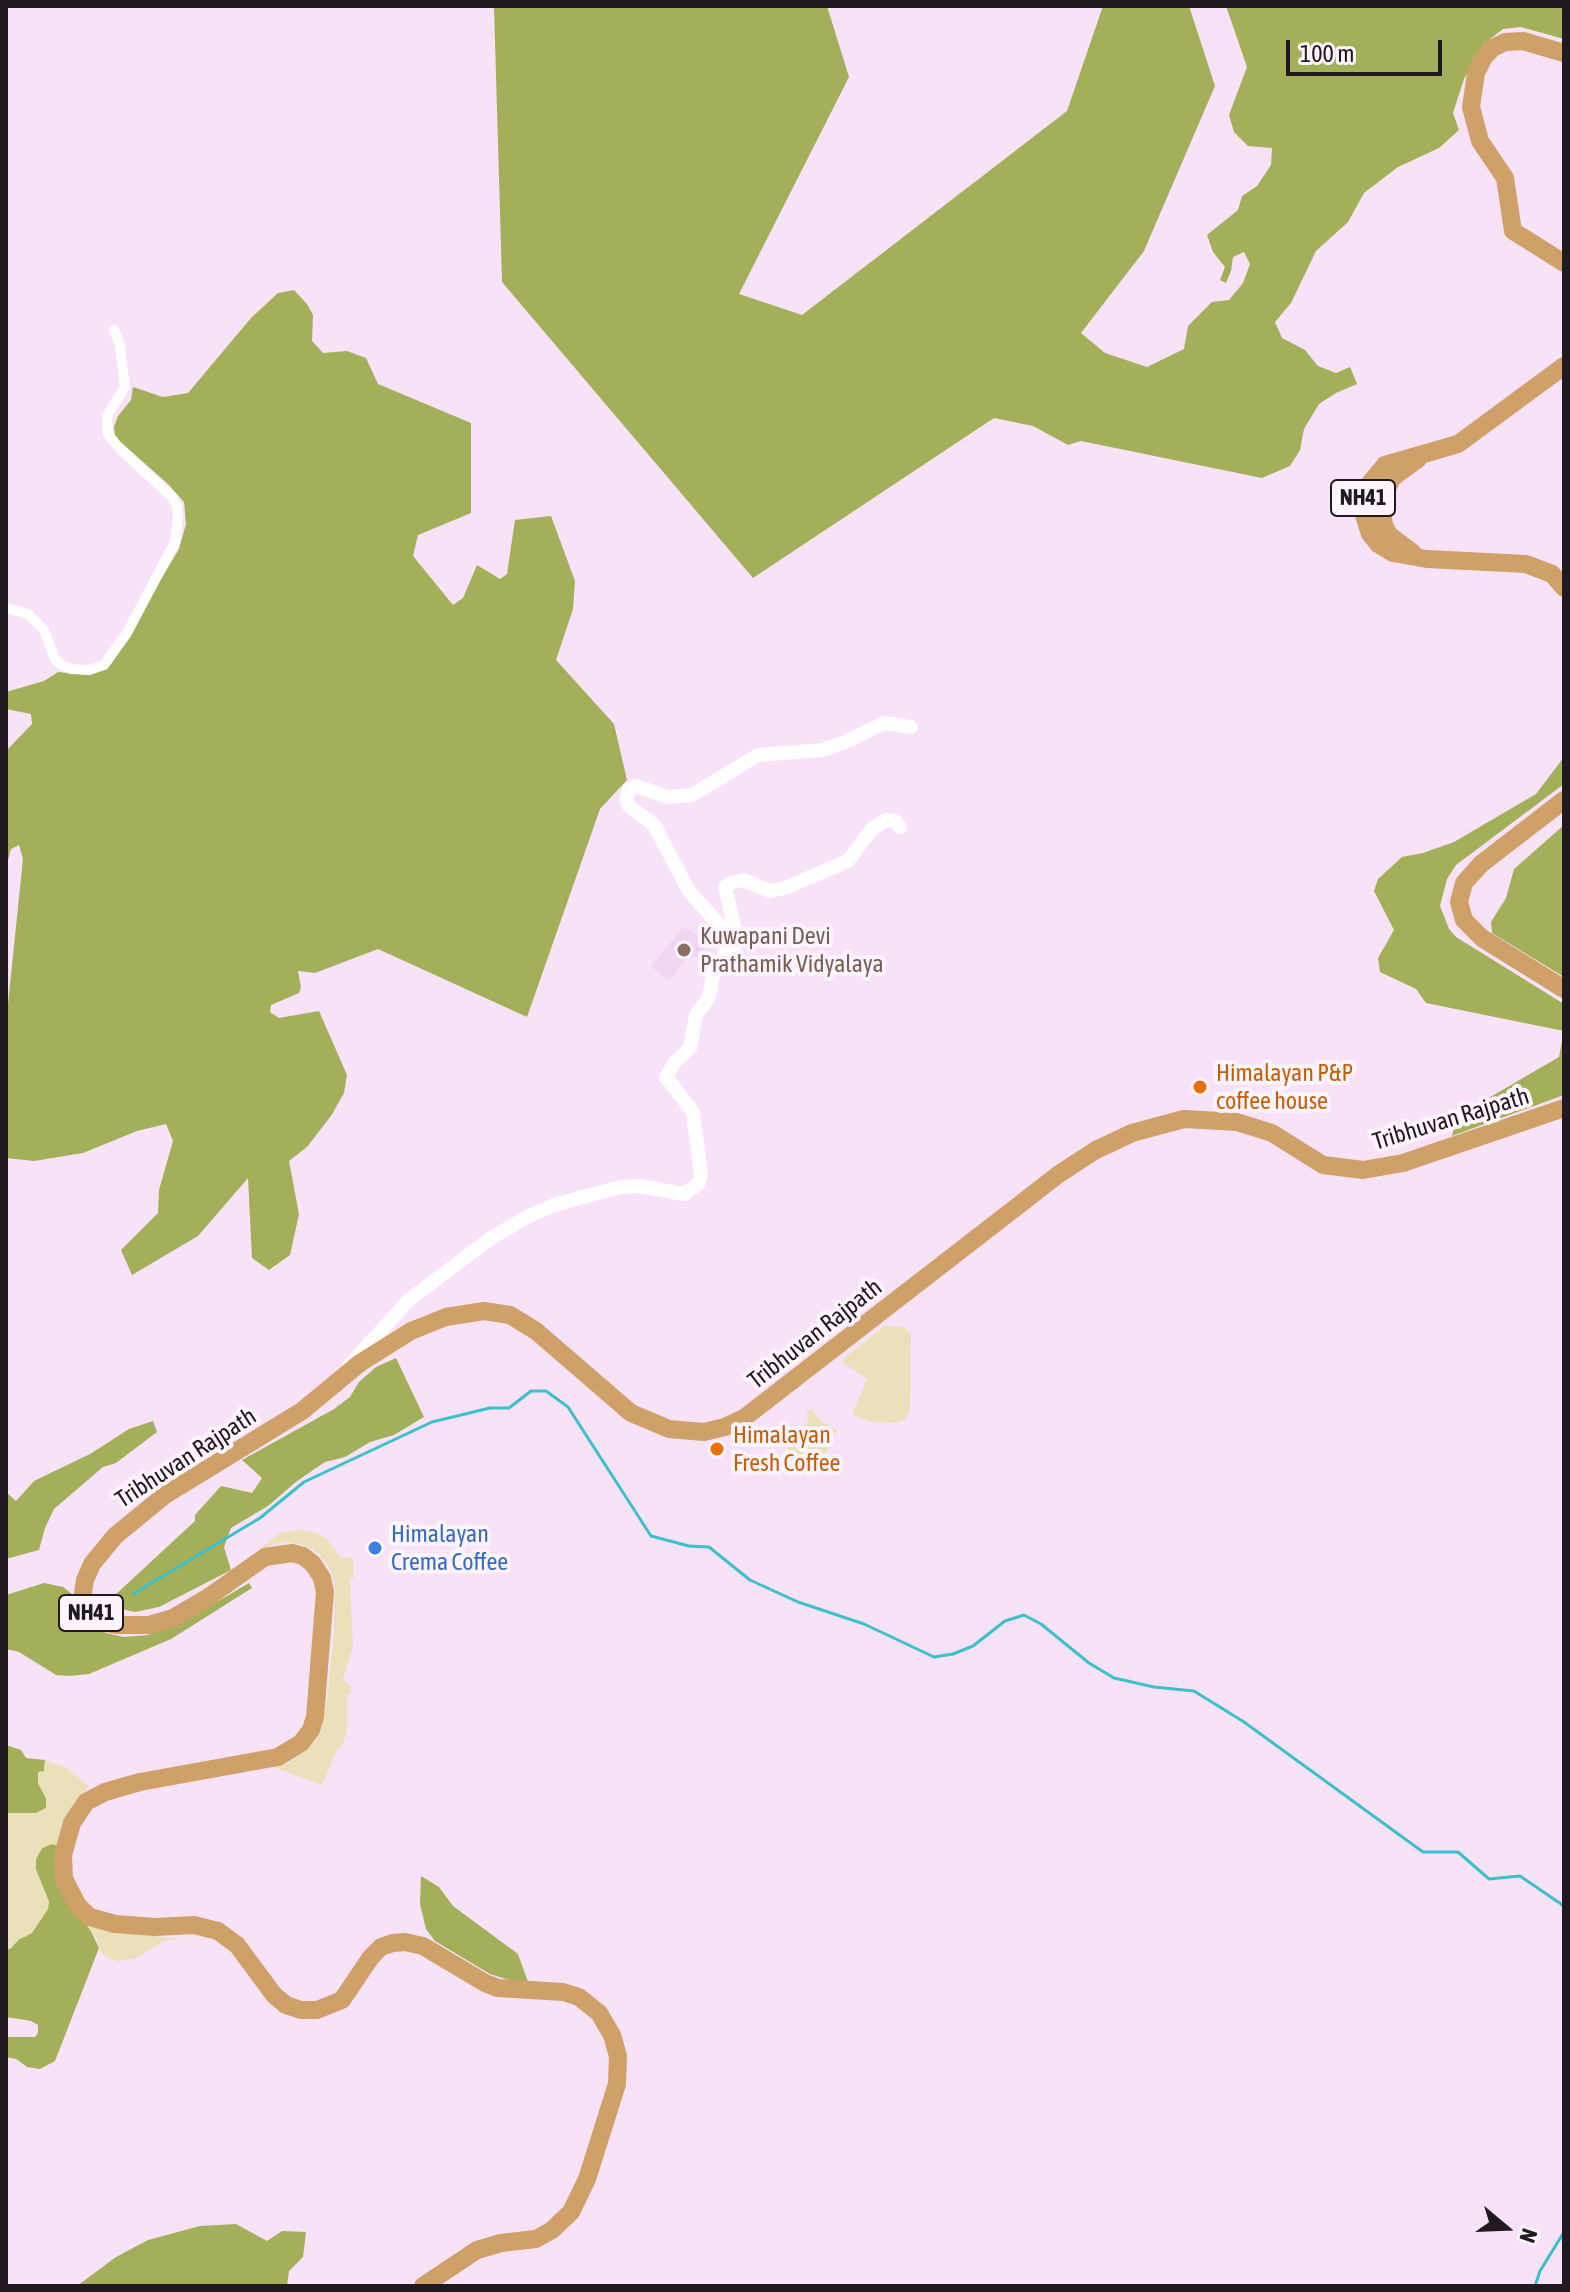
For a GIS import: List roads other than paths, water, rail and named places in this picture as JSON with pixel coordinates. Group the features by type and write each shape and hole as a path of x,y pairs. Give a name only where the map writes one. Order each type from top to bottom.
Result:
{"highway":[{"path":"1564,53 1523,41 1499,44 1488,52 1480,65 1471,107 1480,141 1505,178 1513,231 1564,263"},
{"name":"NH41","path":"1564,366 1465,440 1428,454 1395,460 1381,468 1366,488 1362,509 1367,529 1383,548 1427,559 1537,566 1552,574 1564,588"},
{"path":"1564,800 1481,864 1464,883 1459,902 1464,920 1482,938 1564,989"},
{"name":"Tribhuvan Rajpath","path":"423,2286 477,2250 541,2237 562,2221 577,2203 605,2126 619,2069 615,2042 599,2013 571,1994 508,1990 485,1983 423,1946 405,1942 381,1947 365,1964 342,2000 317,2010 301,2010 286,2005 274,1995 237,1945 218,1931 194,1925 129,1926 94,1918 74,1901 62,1871 64,1850 79,1809 92,1798 140,1782 278,1757 294,1749 309,1733 315,1717 325,1592 320,1573 308,1560 292,1553 265,1557 183,1613 162,1623 116,1625 98,1619 86,1604 84,1587 98,1555 145,1509 185,1481 275,1429 360,1363 411,1331 456,1315 493,1311 510,1315 536,1331 604,1392 639,1417 676,1431 710,1431 744,1418 1059,1174 1096,1150 1132,1133 1184,1119 1237,1122 1272,1133 1323,1165 1363,1170 1403,1163 1564,1108"}],"street":[{"path":"6,608 28,614 44,630 55,659 61,665 89,670 104,665 127,633 175,542 178,518 172,497 108,434 107,416 125,387 120,345 114,330"},
{"path":"722,961 727,946 726,935 689,891 658,830 629,806 626,799 629,790 637,786 668,797 692,795 758,755 822,750 884,723 911,727"},
{"path":"329,1390 409,1300 491,1238 527,1217 557,1204 621,1187 640,1186 684,1194 698,1184 701,1175 693,1112 666,1077 675,1062 690,1048 696,1015 709,997 714,970 738,942 725,887 743,880 770,891 785,888 848,861 872,829 886,820 895,821 900,827"}],"waterway":[{"path":"133,1594 260,1518 304,1482 432,1422 490,1408 509,1408 531,1391 546,1391 568,1407 651,1536 689,1546 709,1547 750,1580 798,1602 864,1624 934,1657 973,1646 1005,1621 1024,1615 1114,1678 1154,1687 1194,1691 1244,1722 1423,1852 1458,1852 1489,1879 1520,1876 1564,1906"},
{"path":"1535,2286 1540,2271 1564,2232"}],"place":[{"name":"Kuwapani Devi Prathamik Vidyalaya","path":"684,950"},
{"name":"Himalayan P&P coffee house","path":"1200,1087"},
{"name":"Himalayan Fresh Coffee","path":"717,1449"},
{"name":"Himalayan Crema Coffee","path":"375,1548"}]}
